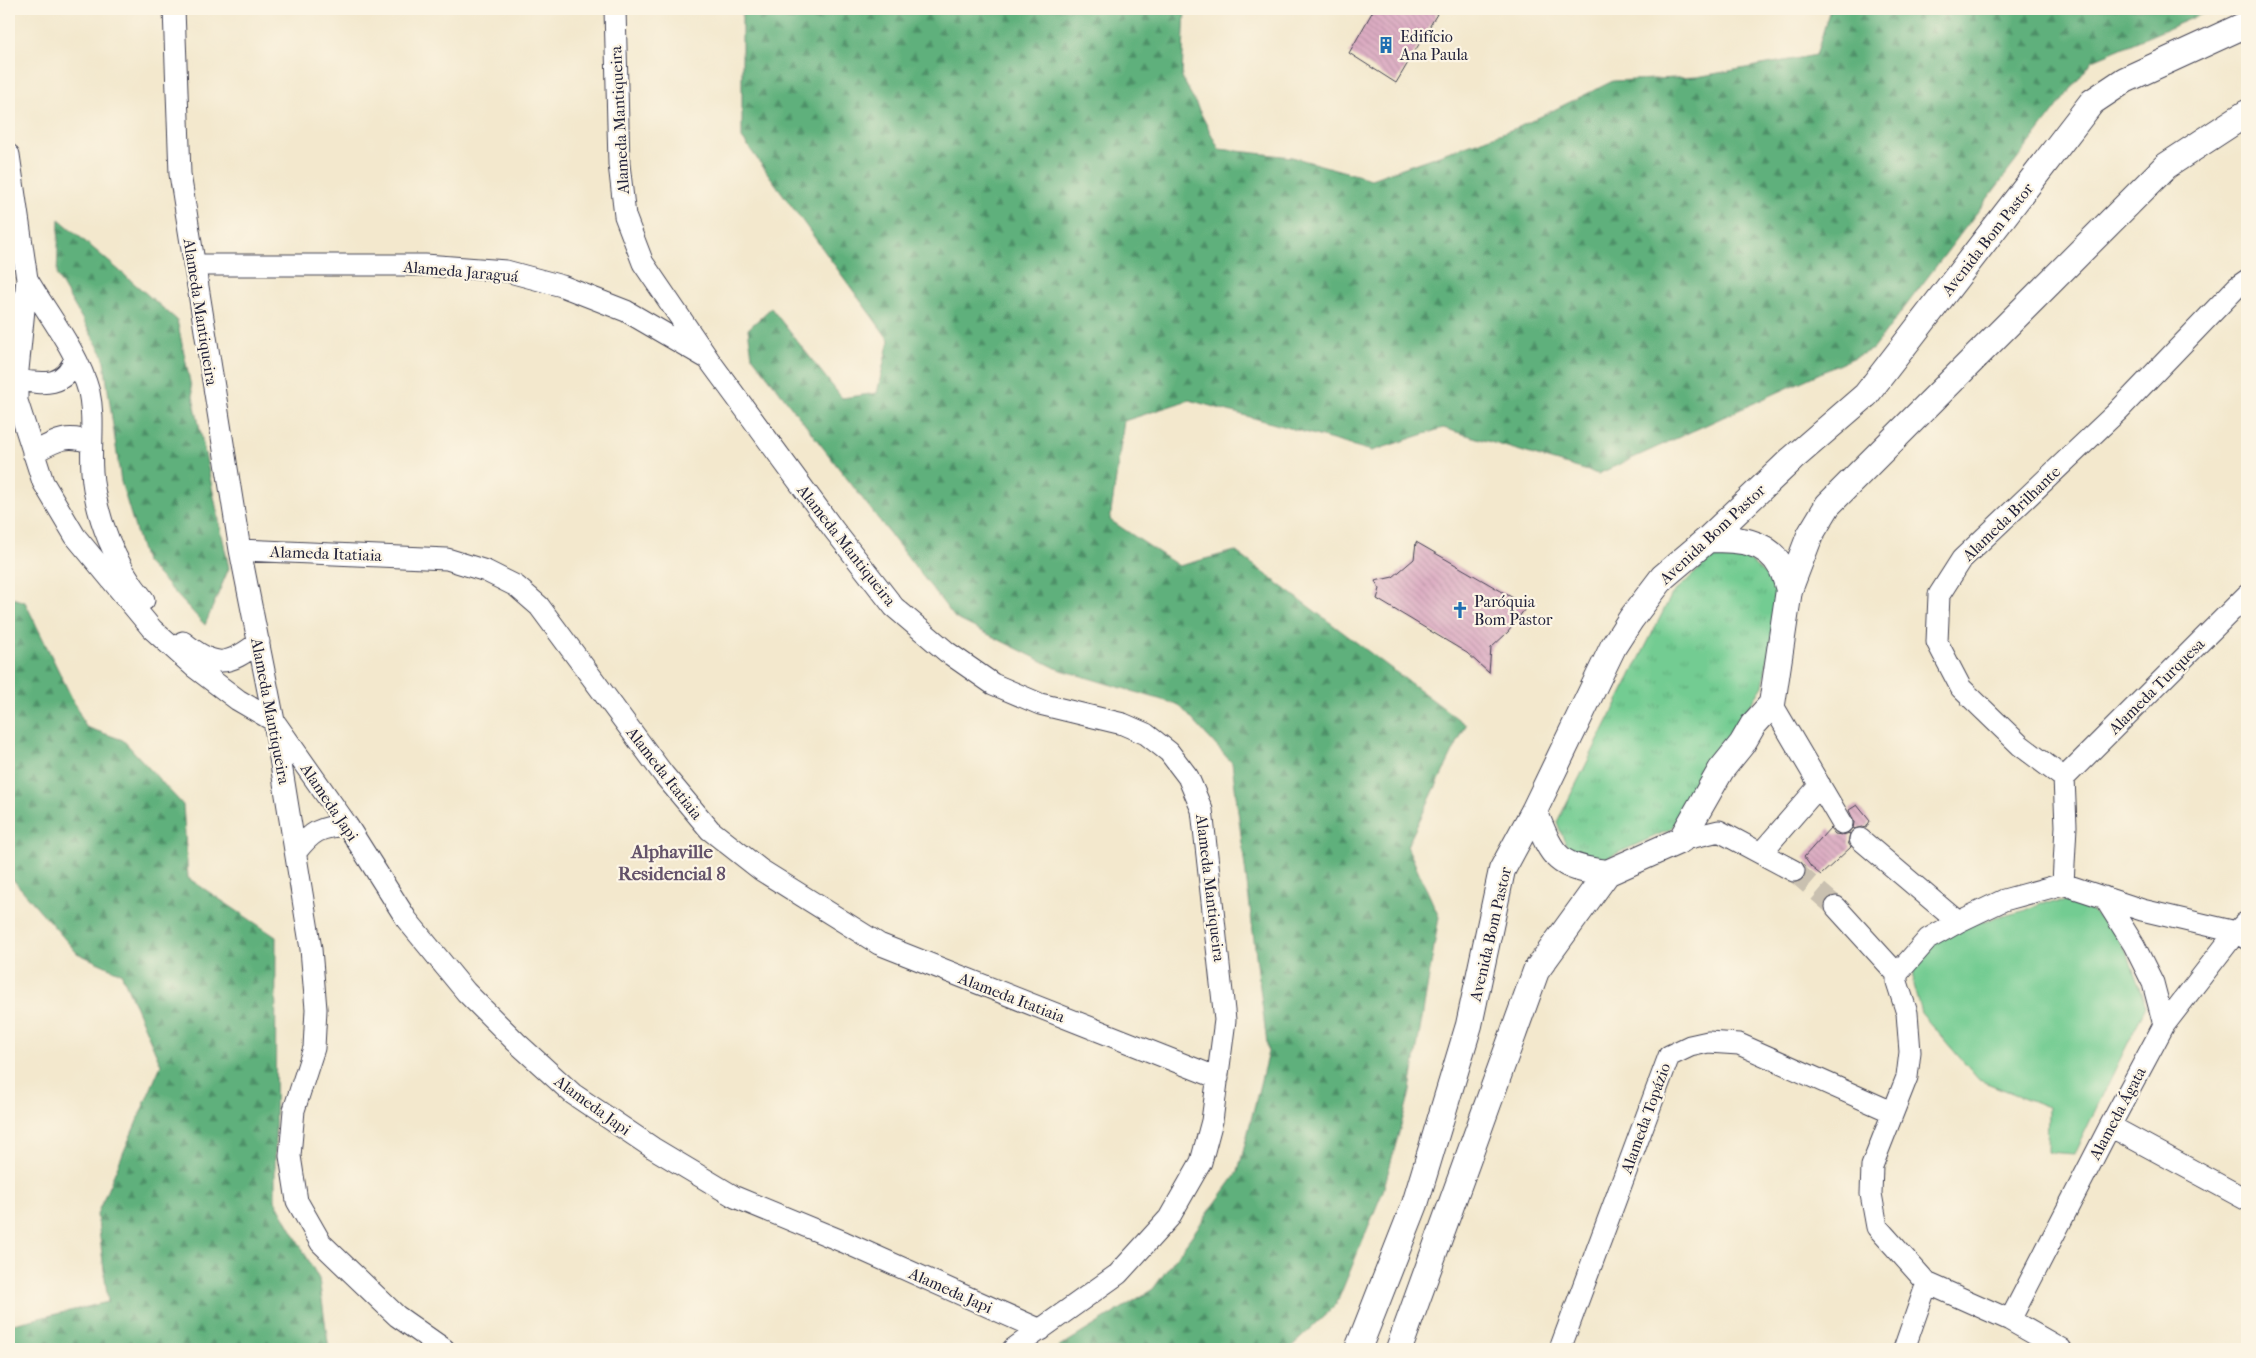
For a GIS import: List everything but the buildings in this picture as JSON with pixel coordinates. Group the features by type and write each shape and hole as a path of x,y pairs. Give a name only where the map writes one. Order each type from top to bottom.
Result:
{"street":[{"name":"Alameda Mantiqueira","path":"174,9 180,174 240,550 274,721 311,949 316,1009 314,1048 294,1110 290,1156 297,1201 321,1243 397,1316 444,1349"},
{"name":"Alameda Mantiqueira","path":"615,9 619,164 625,216 643,263 709,360 834,530 894,607 947,652 993,684 1040,704 1123,724 1146,734 1169,752 1188,777 1202,810 1220,959 1225,1020 1212,1121 1201,1162 1168,1218 1118,1274 1013,1349"},
{"name":"Avenida Bom Pastor","path":"1358,1349 1415,1204 1469,1025 1502,870 1534,811 1613,647 1631,618 1663,577 1708,539 1792,459 1866,395 2092,102 2126,80 2247,24"},
{"path":"1680,840 1721,770 1742,744 1753,725 1772,704 1789,590 1810,535 1828,505 2166,166 2247,113"},
{"path":"9,154 27,279 16,401 42,482 75,536 152,629 193,666 238,700 274,721"},
{"name":"Alameda Jaraguá","path":"194,266 425,265 506,271 562,286 626,310 709,360"},
{"path":"27,279 75,358 88,390 93,412 91,442 92,473 102,518 113,553 137,592 172,634 201,656 220,662 239,658 258,642"},
{"name":"Alameda Brilhante","path":"2064,778 2020,746 1961,688 1937,642 1939,595 1962,559 2244,288"},
{"path":"17,380 37,383 63,379 71,370 75,358"},
{"path":"33,453 67,438 80,438 91,442"},
{"path":"1708,539 1742,539 1767,551 1781,567 1789,590"},
{"name":"Alameda Itatiaia","path":"240,550 447,559 486,571 516,586 539,606 664,775 710,830 761,870 879,944 1218,1078"},
{"name":"Alameda Turquesa","path":"2064,778 2247,595"},
{"path":"1772,704 1842,823"},
{"name":"Alameda Japi","path":"274,721 347,825 407,920 466,992 516,1042 573,1094 653,1148 735,1197 844,1242 1041,1330"},
{"path":"2063,884 2066,826 2064,778"},
{"path":"1761,853 1820,785"},
{"path":"1534,811 1549,848 1565,863 1580,870 1607,873"},
{"path":"296,852 306,838 315,831 332,826 347,825"},
{"path":"1399,1349 1536,971 1607,873 1680,840 1719,831 1794,870"},
{"path":"1860,839 1958,922"},
{"path":"1897,978 1928,940 1958,922 2004,900 2063,884 2142,910 2243,931"},
{"path":"2104,897 2134,945 2153,983 2164,1025"},
{"path":"1836,907 1897,978 1907,1013 1910,1052 1906,1077 1872,1166 1871,1194 1876,1227 1928,1284 2010,1320 2061,1349"},
{"name":"Alameda Ágata","path":"2010,1320 2164,1025 2243,931"},
{"name":"Alameda Topázio","path":"1560,1349 1668,1056 1690,1046 1708,1042 1739,1044 1892,1112"},
{"path":"2110,1126 2247,1200"},
{"path":"1904,1349 1928,1284"}],"green space":[{"path":"742,9 1185,9 1182,77 1219,149 1292,157 1371,179 1519,127 1613,81 1697,77 1816,55 1830,9 2214,9 2093,60 1873,349 1598,474 1443,428 1372,451 1189,400 1124,421 1110,520 1179,566 1235,551 1466,725 1407,846 1439,917 1409,1096 1383,1191 1336,1305 1289,1349 1056,1349 1153,1289 1238,1172 1268,1052 1232,763 1179,705 1058,669 955,618 752,356 748,329 771,308 842,398 877,393 889,340 742,138"},
{"path":"59,219 177,320 229,568 205,625 145,561 121,482 103,355 57,276"},
{"path":"1720,550 1749,560 1780,587 1763,686 1671,829 1593,864 1569,848 1557,822 1672,594"},
{"path":"9,597 25,602 86,727 123,740 183,805 188,878 276,937 275,1200 319,1279 329,1349 9,1349 9,1325 108,1302 97,1214 161,1065 121,973 77,953 9,875"},
{"path":"2066,902 2092,911 2114,932 2128,955 2146,1006 2074,1154 2047,1152 2048,1107 1979,1080 1921,1013 1913,985 1915,961 1929,943 1968,925 2023,911 2041,903"}],"tunnel":[{"path":"1794,871 1836,907"}],"place":[{"name":"Edifício Ana Paula","path":"1386,45"},
{"name":"Paróquia Bom Pastor","path":"1460,610"}],"district":[{"name":"Alphaville Residencial 8","path":"672,862"}]}
